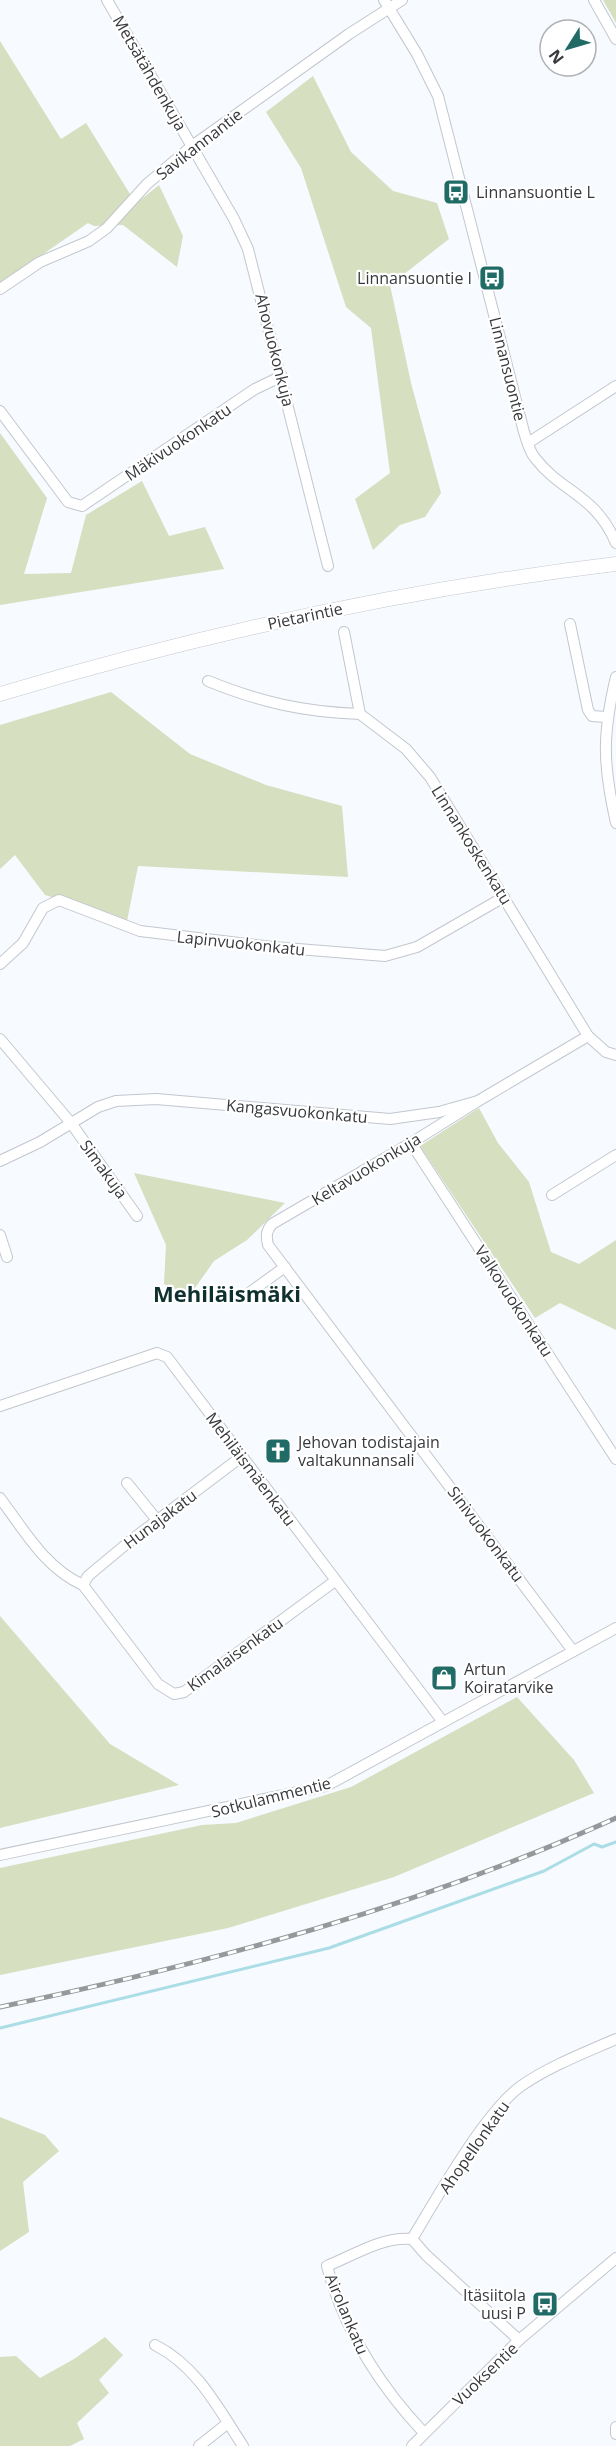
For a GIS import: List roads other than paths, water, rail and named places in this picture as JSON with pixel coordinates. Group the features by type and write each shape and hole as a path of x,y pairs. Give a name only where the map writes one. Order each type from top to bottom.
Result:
{"main road":[{"name":"Pietarintie","path":"0,694 176,646 377,600 515,576 616,564"}],"street":[{"name":"Metsätähdenkuja","path":"107,0 192,146"},
{"name":"Savikannantie","path":"0,289 40,262 76,248 107,228 147,184 192,146 349,34 387,4 402,0"},
{"path":"594,0 616,39"},
{"name":"Linnansuontie","path":"387,4 428,74 438,96 528,443 542,465 578,493 601,516 616,543"},
{"name":"Ahovuokonkuja","path":"192,146 234,219 248,249 282,376 328,566"},
{"name":"Mäkivuokonkatu","path":"0,411 68,502 75,506 88,504 255,389 282,376"},
{"path":"528,443 616,386"},
{"path":"570,624 588,710 592,716 606,717"},
{"path":"208,681 252,699 287,708 360,714 344,632"},
{"path":"616,676 606,717 605,771 616,823"},
{"name":"Linnankoskenkatu","path":"360,714 389,735 419,762 446,800 588,1036 606,1052 616,1055"},
{"name":"Lapinvuokonkatu","path":"0,964 23,943 43,908 58,900 140,931 273,947 385,956 417,947 504,897"},
{"name":"Kangasvuokonkatu","path":"0,1161 116,1101 156,1099 390,1119 439,1112 478,1101 588,1036"},
{"path":"0,1039 71,1123"},
{"name":"Keltavuokonkuja","path":"268,1245 267,1230 272,1224 478,1101"},
{"name":"Simakuja","path":"71,1123 137,1216"},
{"name":"Valkovuokonkatu","path":"411,1143 616,1459"},
{"path":"552,1195 616,1155"},
{"path":"0,1235 7,1257"},
{"name":"Sinivuokonkatu","path":"268,1245 573,1651"},
{"path":"249,1293 285,1267"},
{"name":"Mehiläismäenkatu","path":"0,1406 147,1356 162,1354 167,1357 443,1722"},
{"name":"Hunajakatu","path":"83,1585 99,1567 157,1520 242,1457"},
{"path":"127,1483 157,1520"},
{"name":"Kimalaisenkatu","path":"0,1498 51,1565 67,1578 83,1585 158,1684 174,1694 184,1692 335,1581"},
{"name":"Sotkulammentie","path":"0,1855 313,1790 343,1778 616,1628"},
{"name":"Ahopellonkatu","path":"412,2239 473,2143 506,2099 541,2074 616,2039"},
{"name":"Airolankatu","path":"412,2239 398,2238 380,2243 327,2266 365,2358 393,2398 424,2433"},
{"path":"412,2239 426,2255 519,2340"},
{"name":"Vuoksentie","path":"412,2446 519,2340 616,2258"},
{"path":"155,2345 189,2368 243,2446"},
{"path":"199,2446 228,2423"},
{"path":"616,2427 616,2434"}],"waterway":[{"path":"0,2028 329,1948 544,1871 594,1844 602,1847 616,1842"}],"railway":[{"path":"0,2007 158,1971 313,1929 466,1879 616,1818"}],"place":[{"name":"Linnansuontie L","path":"456,192"},
{"name":"Linnansuontie I","path":"492,278"},
{"name":"Jehovan todistajain valtakunnansali","path":"278,1451"},
{"name":"Artun Koiratarvike","path":"444,1678"},
{"name":"Itäsiitola uusi P","path":"545,2304"}],"district":[{"name":"Mehiläismäki","path":"227,1294"}]}
